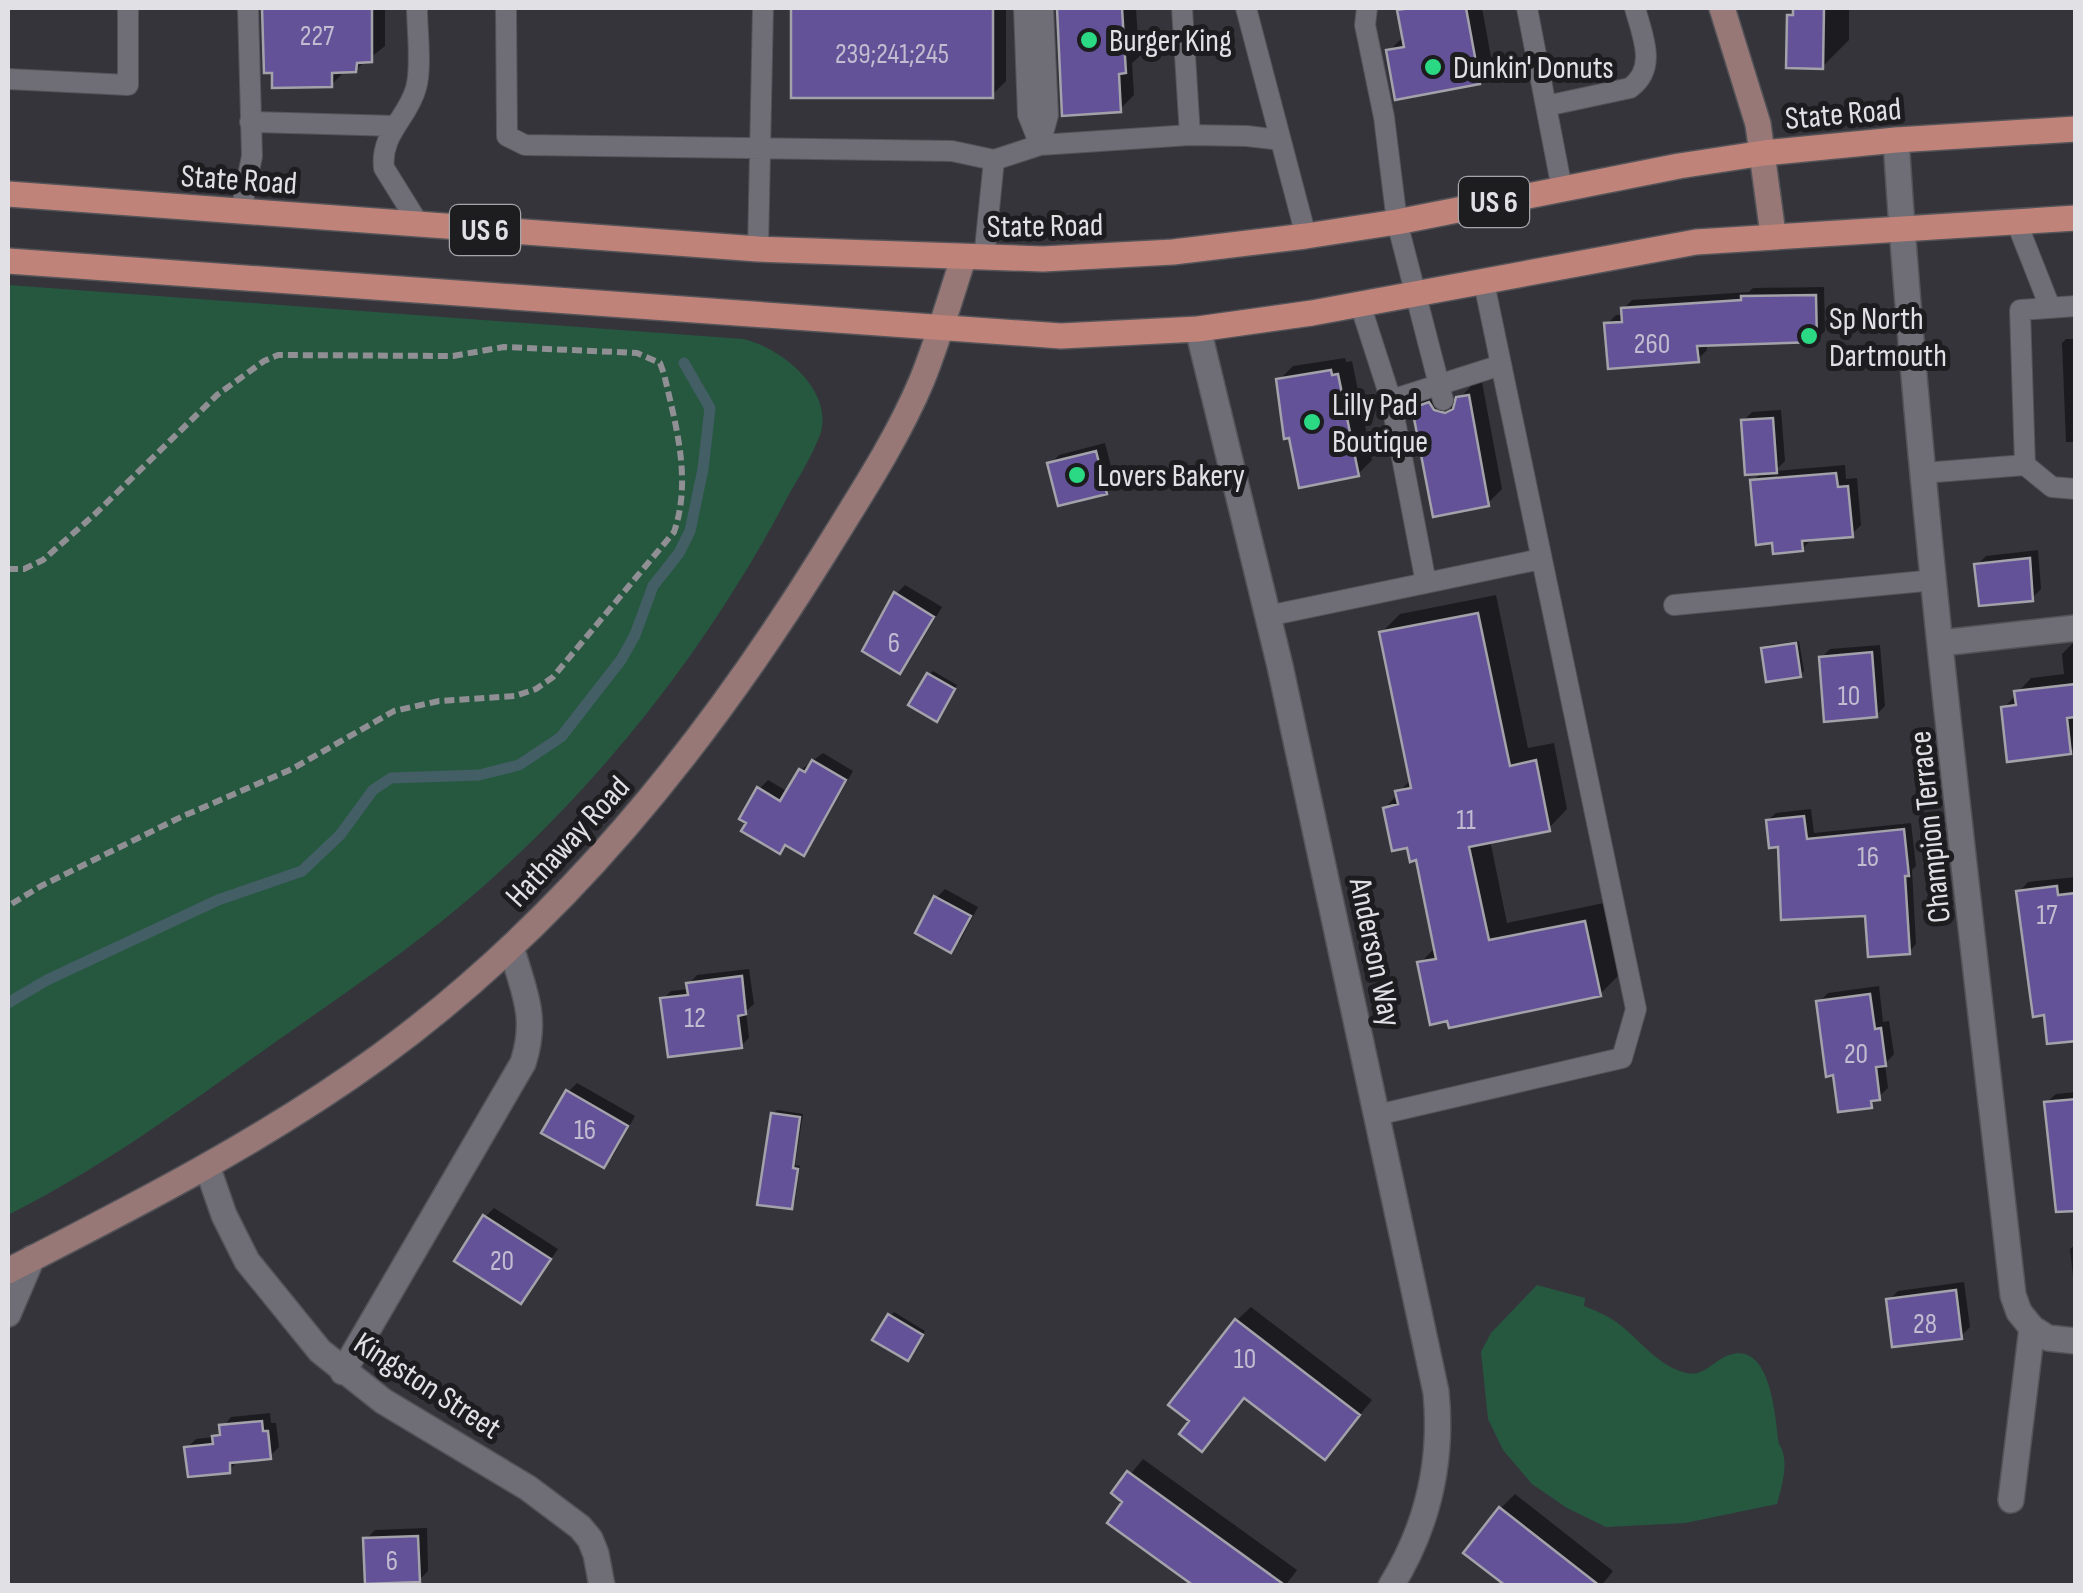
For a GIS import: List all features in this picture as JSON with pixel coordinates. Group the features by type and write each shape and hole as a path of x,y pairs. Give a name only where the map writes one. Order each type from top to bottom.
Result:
{"main road":[{"path":"1722,8 1752,99 1764,154 1773,234"},
{"name":"State Road","path":"8,194 758,249 974,258 1112,256 1306,236 1397,222 1679,166 1764,154 2076,128"},
{"name":"US 6","path":"8,261 1061,336 1198,329 1418,294 1696,242 1773,234 2076,218"},
{"name":"Hathaway Road","path":"8,1271 207,1166 324,1096 380,1056 511,948 589,870 642,811 756,659 889,444 974,258"}],"street":[{"name":"Champion Terrace","path":"1896,140 1923,473 2013,1296 2019,1312 2032,1328"},
{"name":"Anderson Way","path":"1198,329 1268,616 1431,1362 1439,1422 1438,1456 1424,1521 1390,1586"},
{"path":"1941,643 2076,628"},
{"path":"343,1372 522,1063 531,1037 529,1008 511,948"},
{"name":"Kingston Street","path":"207,1166 224,1215 247,1261 298,1328 343,1372 382,1401 528,1488 580,1527 596,1554 602,1586"},
{"path":"8,1314 32,1258"},
{"path":"2011,1500 2032,1328 2048,1338 2076,1341"}],"lane":[{"path":"8,78 128,85 128,8"},
{"path":"241,211 252,156 248,8"},
{"path":"416,8 417,87 385,142 384,168 420,226"},
{"path":"506,8 507,136 525,145 952,151 994,160 1040,146 1190,135 1280,140"},
{"path":"758,249 763,8"},
{"path":"1024,8 1028,115 1040,146"},
{"path":"1040,146 1048,114 1043,8"},
{"path":"1182,8 1190,135"},
{"path":"1246,8 1306,236"},
{"path":"1367,8 1365,25 1384,117 1397,222 1441,392"},
{"path":"1528,8 1562,189"},
{"path":"1546,106 1638,83 1647,57 1635,8"},
{"path":"250,122 396,126"},
{"path":"974,258 994,160"},
{"path":"2016,221 2050,308"},
{"path":"1378,1115 1622,1058 1636,1009 1484,282"},
{"path":"1360,304 1390,400 1426,582"},
{"path":"2025,465 2020,310 2076,306"},
{"path":"1390,400 1441,392 1501,365"},
{"path":"1923,473 2025,465 2052,487 2076,489"},
{"path":"1268,616 1540,559"},
{"path":"1674,605 1935,580"}],"path":[{"path":"8,569 24,569 43,560 218,395 278,355 452,356 504,346 637,353 660,363 664,374 682,470 680,514 674,532 553,676 524,695 439,701 394,711 292,769 181,817 8,906"}],"green space":[{"path":"8,285 743,339 773,351 801,374 820,403 823,419 813,451 756,554 684,665 600,769 508,864 408,948 191,1102 102,1162 8,1215"},
{"path":"1537,1285 1585,1298 1584,1306 1615,1321 1659,1360 1677,1370 1699,1373 1729,1355 1743,1354 1754,1359 1769,1385 1784,1458 1777,1504 1685,1523 1606,1527 1567,1508 1532,1484 1503,1450 1488,1419 1481,1352 1491,1333"}],"building":[{"path":"262,8 372,8 372,62 357,63 356,72 332,73 332,87 272,88 272,73 264,73"},
{"path":"791,8 993,8 993,98 791,98"},
{"name":"Burger King","path":"1057,8 1122,8 1126,73 1119,74 1121,112 1062,116"},
{"name":"Dunkin' Donuts","path":"1466,8 1480,84 1395,100 1386,50 1404,47 1397,10"},
{"path":"1793,8 1824,8 1823,69 1786,68 1787,15 1793,15"},
{"path":"1816,295 1817,342 1697,346 1699,362 1608,369 1604,323 1622,322 1621,308 1741,300 1741,296"},
{"path":"1331,370 1332,375 1338,374 1359,476 1299,488 1289,438 1284,439 1276,379"},
{"path":"1469,395 1489,506 1433,517 1412,408 1429,402 1434,410 1445,413 1453,409 1456,397"},
{"path":"1773,418 1777,473 1745,475 1741,420"},
{"path":"1096,451 1107,494 1058,506 1047,463"},
{"path":"1836,473 1838,487 1848,486 1853,537 1802,541 1803,551 1773,554 1772,543 1756,545 1750,480"},
{"path":"2030,558 2033,601 1979,606 1974,564"},
{"path":"894,592 934,617 900,674 862,651"},
{"path":"1478,613 1510,766 1536,760 1550,831 1469,847 1489,940 1585,921 1601,996 1449,1028 1447,1021 1430,1025 1417,962 1436,959 1416,860 1410,862 1407,848 1392,851 1383,808 1398,804 1395,791 1411,788 1379,632"},
{"path":"1796,643 1801,677 1766,682 1761,648"},
{"path":"1872,652 1877,717 1824,722 1819,657"},
{"path":"927,673 955,689 937,722 908,705"},
{"path":"2076,684 2076,717 2067,718 2071,754 2007,762 2001,707 2016,705 2014,691"},
{"path":"812,760 846,780 804,856 785,845 780,854 741,831 746,823 739,819 757,787 780,801 799,769 805,772"},
{"path":"1804,816 1807,839 1904,829 1910,954 1868,957 1865,916 1781,920 1778,847 1769,848 1766,820"},
{"path":"2057,886 2058,895 2076,893 2076,1041 2047,1044 2044,1015 2033,1017 2016,891"},
{"path":"934,896 971,916 951,953 915,933"},
{"path":"742,976 746,1014 738,1016 742,1048 668,1057 660,998 688,995 686,983"},
{"path":"1870,994 1875,1029 1881,1028 1886,1066 1876,1067 1880,1100 1871,1101 1872,1108 1838,1112 1833,1075 1826,1077 1816,1001"},
{"path":"566,1090 628,1126 604,1168 541,1133"},
{"path":"2076,1099 2076,1211 2056,1212 2044,1102"},
{"path":"771,1113 800,1117 792,1209 757,1205"},
{"path":"483,1215 551,1259 521,1304 454,1261"},
{"path":"1956,1290 1962,1339 1892,1347 1886,1299"},
{"path":"888,1314 923,1335 908,1361 872,1340"},
{"path":"1235,1319 1360,1415 1325,1460 1244,1398 1202,1452 1179,1434 1189,1421 1168,1405"},
{"path":"262,1421 263,1431 268,1431 271,1459 230,1463 230,1473 188,1477 184,1447 213,1444 212,1436 220,1435 219,1425"},
{"path":"1127,1471 1286,1586 1194,1586 1107,1523 1122,1502 1111,1493"},
{"path":"1499,1507 1600,1586 1506,1586 1463,1553"},
{"path":"418,1536 420,1582 365,1584 363,1538"}],"waterway":[{"path":"8,1003 47,980 218,900 302,871 340,835 373,790 391,778 479,775 519,765 561,737 621,660 653,586 679,553 690,531 710,408 684,363"}],"place":[{"name":"Burger King","path":"1089,40"},
{"name":"Dunkin' Donuts","path":"1433,67"},
{"name":"Sp North Dartmouth","path":"1809,336"},
{"name":"Lilly Pad Boutique","path":"1312,422"},
{"name":"Lovers Bakery","path":"1077,475"}]}
